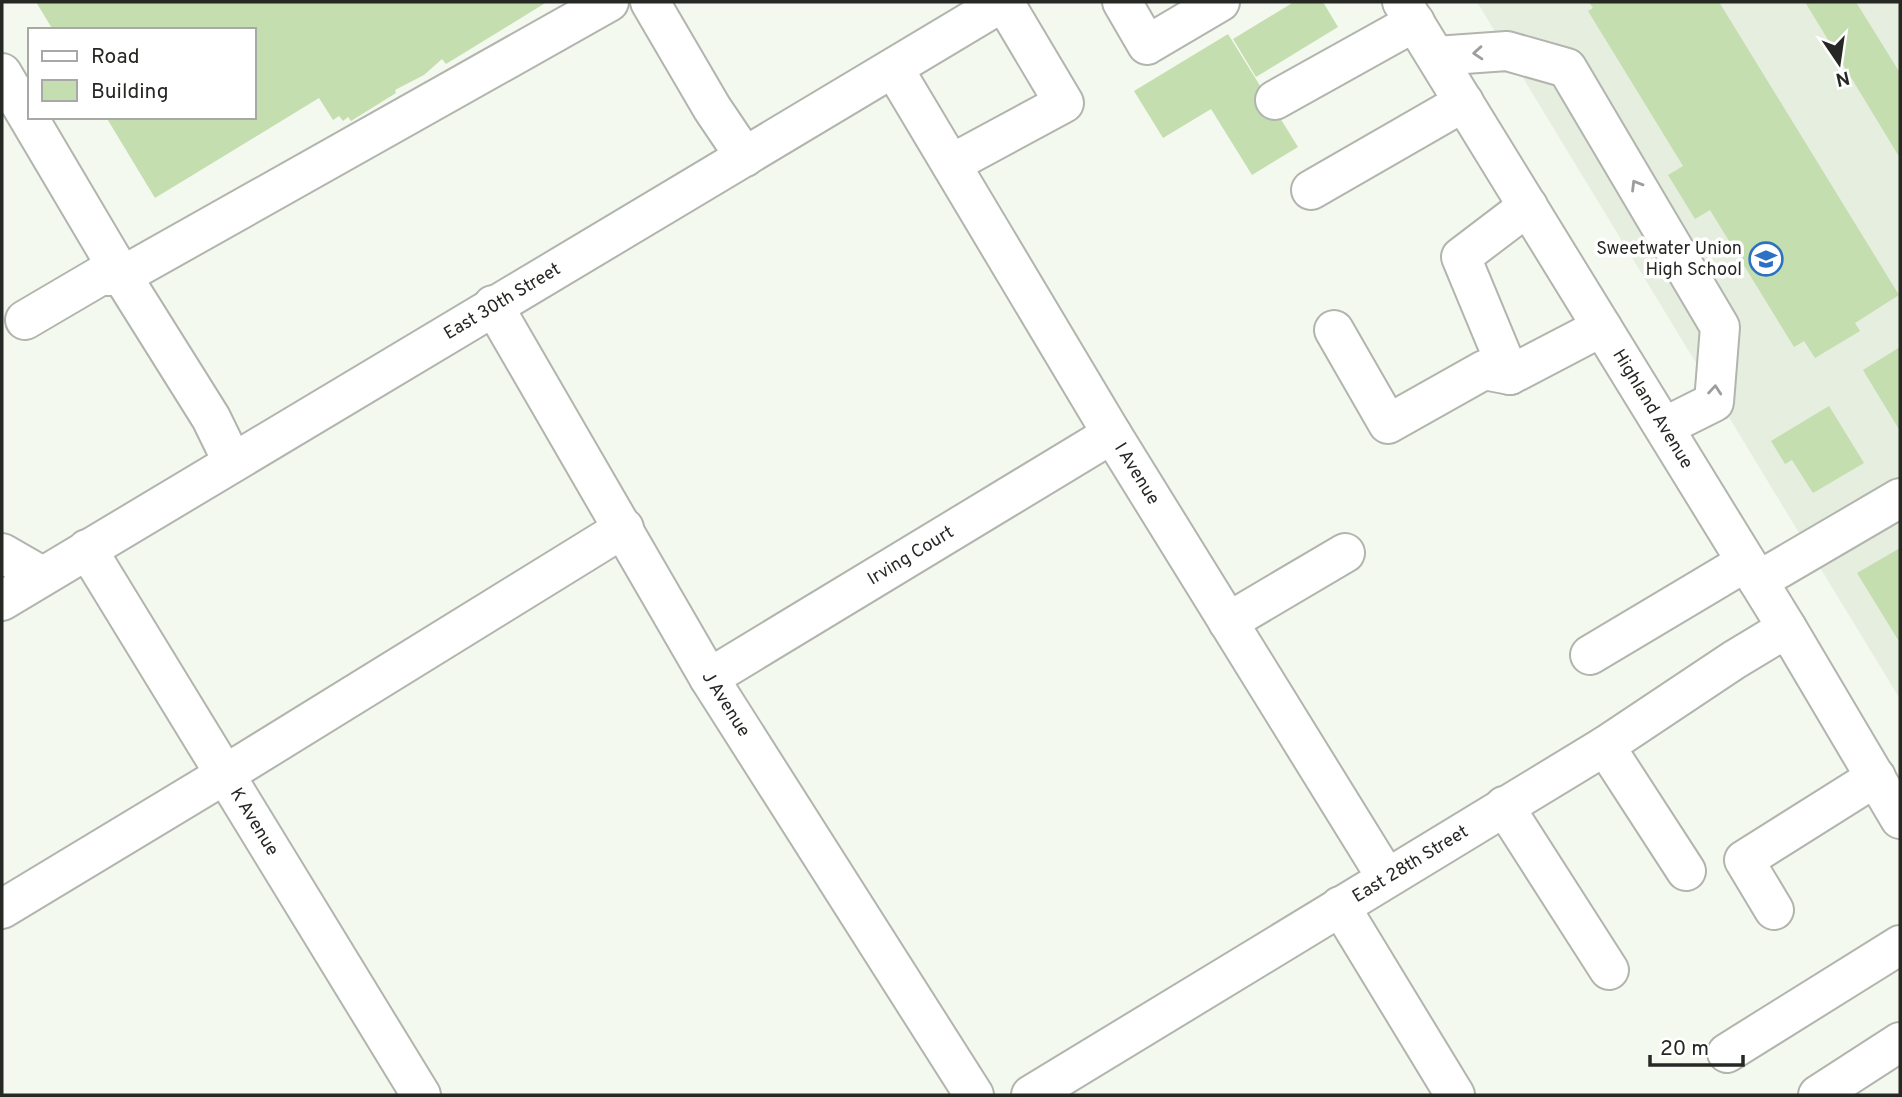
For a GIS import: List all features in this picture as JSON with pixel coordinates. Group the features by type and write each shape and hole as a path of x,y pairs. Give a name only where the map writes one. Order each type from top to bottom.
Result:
{"street":[{"path":"25,320 100,276 122,276 609,2"},
{"path":"650,2 712,108 745,157"},
{"path":"951,164 1064,103 1004,2"},
{"name":"East 30th Street","path":"2,601 232,461 1004,2"},
{"path":"1122,2 1147,45 1220,2"},
{"path":"1275,100 1408,12"},
{"name":"Highland Avenue","path":"1408,12 1787,628 1900,819"},
{"path":"1436,56 1507,51 1567,68 1720,327 1714,402 1664,427"},
{"name":"I Avenue","path":"894,69 1112,433 1386,877"},
{"path":"2,74 28,118"},
{"path":"1311,190 1464,102"},
{"path":"29,119 211,418 232,461"},
{"path":"1510,375 1461,257 1528,206"},
{"name":"J Avenue","path":"493,305 709,678 974,1095"},
{"path":"1334,330 1388,424 1484,370 1510,375 1602,327"},
{"name":"Irving Court","path":"709,678 1112,433"},
{"path":"1590,655 1900,498"},
{"path":"2,908 224,775 624,528"},
{"name":"K Avenue","path":"87,549 421,1095"},
{"path":"2,553 42,576"},
{"path":"1228,622 1345,553"},
{"name":"East 28th Street","path":"1031,1095 1605,746 1787,628"},
{"path":"1605,746 1686,871"},
{"path":"1774,910 1744,860 1876,778"},
{"path":"1504,806 1609,970"},
{"path":"1340,906 1455,1095"},
{"path":"1727,1053 1900,945"},
{"path":"1818,1095 1900,1042"}],"shaded area":[{"name":"Sweetwater Union High School","path":"1477,2 1900,2 1900,699 1833,589"}],"building":[{"path":"36,2 547,2 446,64 442,59 424,75 395,90 396,93 351,121 348,117 343,121 339,116 333,120 319,98 155,198 107,119 256,119 256,28 52,28"},
{"path":"1294,2 1323,2 1338,27 1256,77 1233,39"},
{"path":"1589,2 1719,2 1899,295 1855,323 1860,331 1815,358 1804,341 1794,347 1710,210 1695,219 1668,175 1683,166 1588,11 1593,8"},
{"path":"1805,2 1856,2 1900,73 1900,158"},
{"path":"1228,34 1298,147 1252,175 1211,109 1163,138 1134,91"},
{"path":"1900,347 1900,431 1863,370"},
{"path":"1829,406 1864,463 1813,493 1792,460 1785,464 1771,441"},
{"path":"1900,548 1900,643 1857,573"}],"place":[{"name":"Sweetwater Union High School","path":"1766,259"}]}
